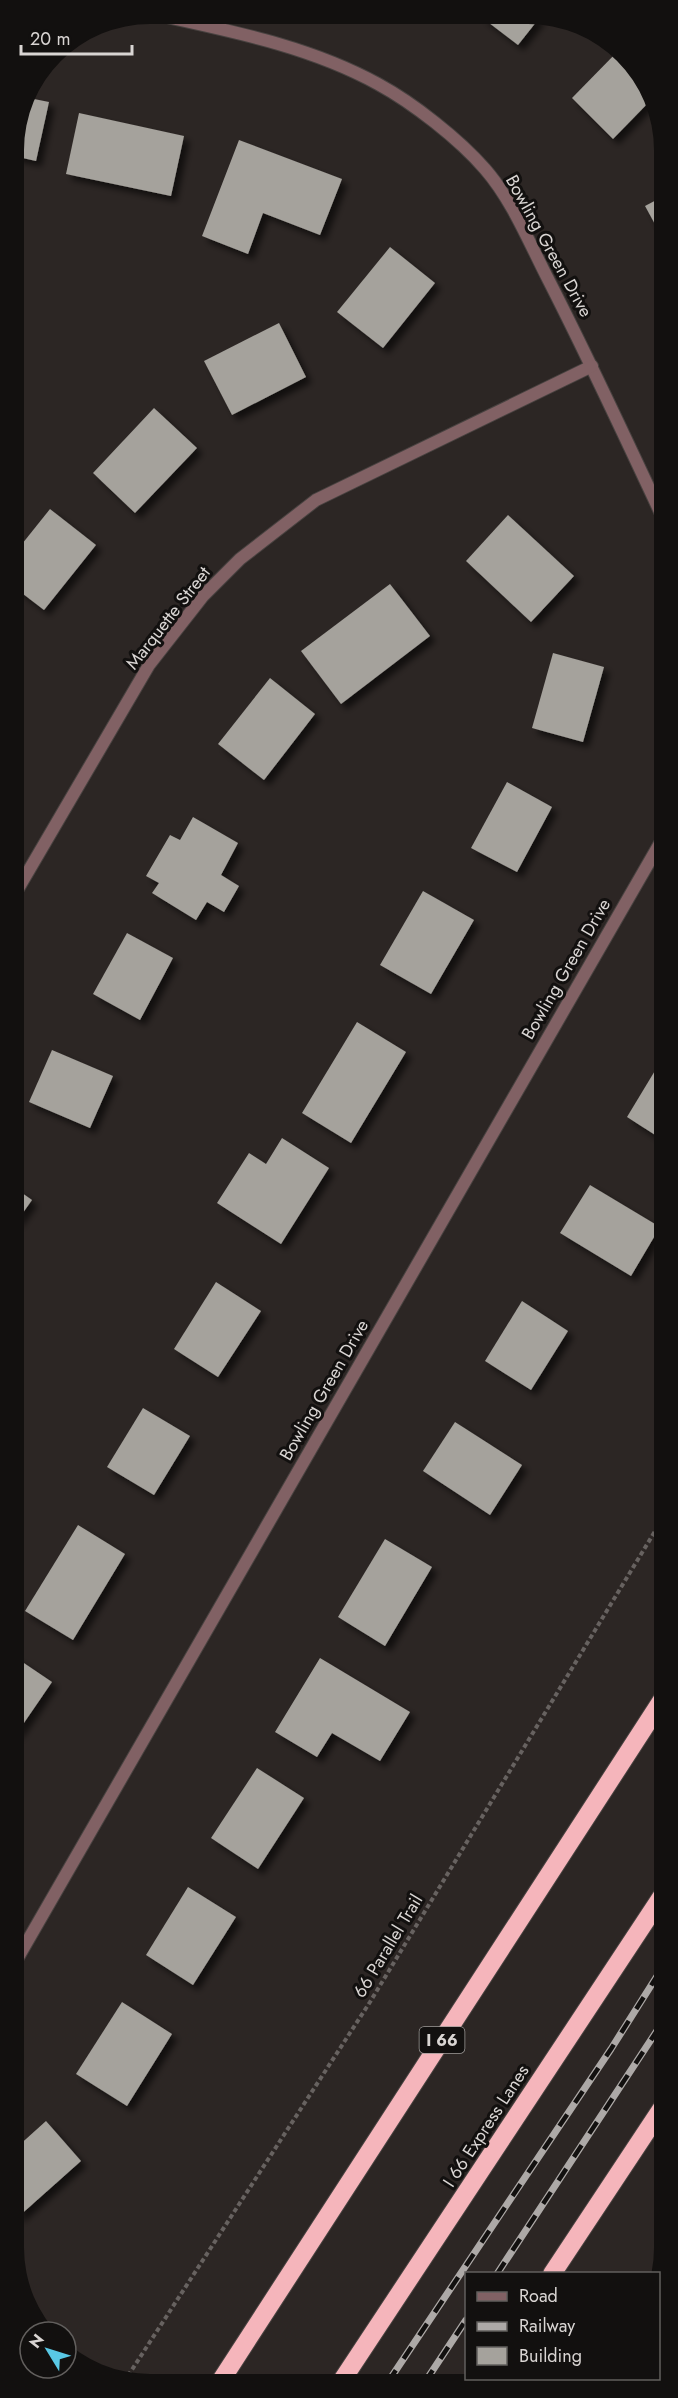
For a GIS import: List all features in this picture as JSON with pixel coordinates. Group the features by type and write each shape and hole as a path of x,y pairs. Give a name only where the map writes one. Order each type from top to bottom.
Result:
{"highway":[{"name":"I 66","path":"225,2374 654,1712"},
{"name":"I 66 Express Lanes","path":"346,2374 654,1908"},
{"path":"553,2272 654,2120"}],"street":[{"name":"Bowling Green Drive","path":"215,24 298,49 380,85 439,126 485,169 513,211 592,366 654,499"},
{"name":"Marquette Street","path":"24,879 149,665 203,596 240,559 316,500 592,366"},
{"name":"Bowling Green Drive","path":"24,1947 654,854"}],"path":[{"name":"66 Parallel Trail","path":"130,2373 370,2002 654,1533"}],"building":[{"path":"490,24 535,24 518,45"},
{"path":"612,57 628,73 645,106 613,139 572,98"},
{"path":"35,99 49,102 36,161 24,158 26,125"},
{"path":"79,113 184,136 171,196 66,174"},
{"path":"239,140 342,179 320,235 263,213 248,254 202,236"},
{"path":"654,201 654,222 645,206"},
{"path":"390,247 435,283 383,348 337,312"},
{"path":"279,323 306,377 232,415 204,361"},
{"path":"154,408 197,448 135,513 93,473"},
{"path":"50,509 96,545 44,610 24,595 24,542"},
{"path":"508,515 574,576 531,622 466,561"},
{"path":"390,584 430,636 341,704 301,651"},
{"path":"553,653 604,667 583,742 532,728"},
{"path":"270,678 315,714 264,780 218,744"},
{"path":"507,782 552,807 517,872 471,848"},
{"path":"193,817 238,843 221,875 239,886 224,912 207,902 196,920 152,893 159,883 146,876 170,835 180,840"},
{"path":"423,891 474,920 431,994 380,965"},
{"path":"127,933 173,958 140,1020 93,994"},
{"path":"357,1022 406,1052 351,1143 302,1113"},
{"path":"52,1050 113,1076 90,1128 29,1102"},
{"path":"654,1072 654,1134 627,1117"},
{"path":"282,1138 329,1168 281,1244 217,1203 249,1153 266,1164"},
{"path":"590,1185 654,1223 654,1237 631,1276 560,1233"},
{"path":"24,1194 32,1200 24,1211"},
{"path":"216,1282 261,1311 218,1377 174,1349"},
{"path":"522,1301 568,1331 531,1390 485,1361"},
{"path":"143,1408 190,1436 154,1495 107,1467"},
{"path":"455,1422 522,1465 490,1515 423,1471"},
{"path":"78,1525 125,1554 73,1640 25,1611"},
{"path":"385,1539 432,1567 385,1646 338,1617"},
{"path":"320,1658 410,1712 380,1761 332,1733 317,1757 275,1732"},
{"path":"24,1663 52,1682 24,1723"},
{"path":"257,1768 304,1798 258,1869 211,1838"},
{"path":"188,1887 236,1917 193,1985 146,1955"},
{"path":"122,2002 172,2034 127,2106 76,2074"},
{"path":"46,2121 81,2161 24,2212 24,2141"}],"railway":[{"path":"393,2374 611,2049 654,1981"},
{"path":"498,2272 654,2035"},
{"path":"430,2374 465,2322"}]}
